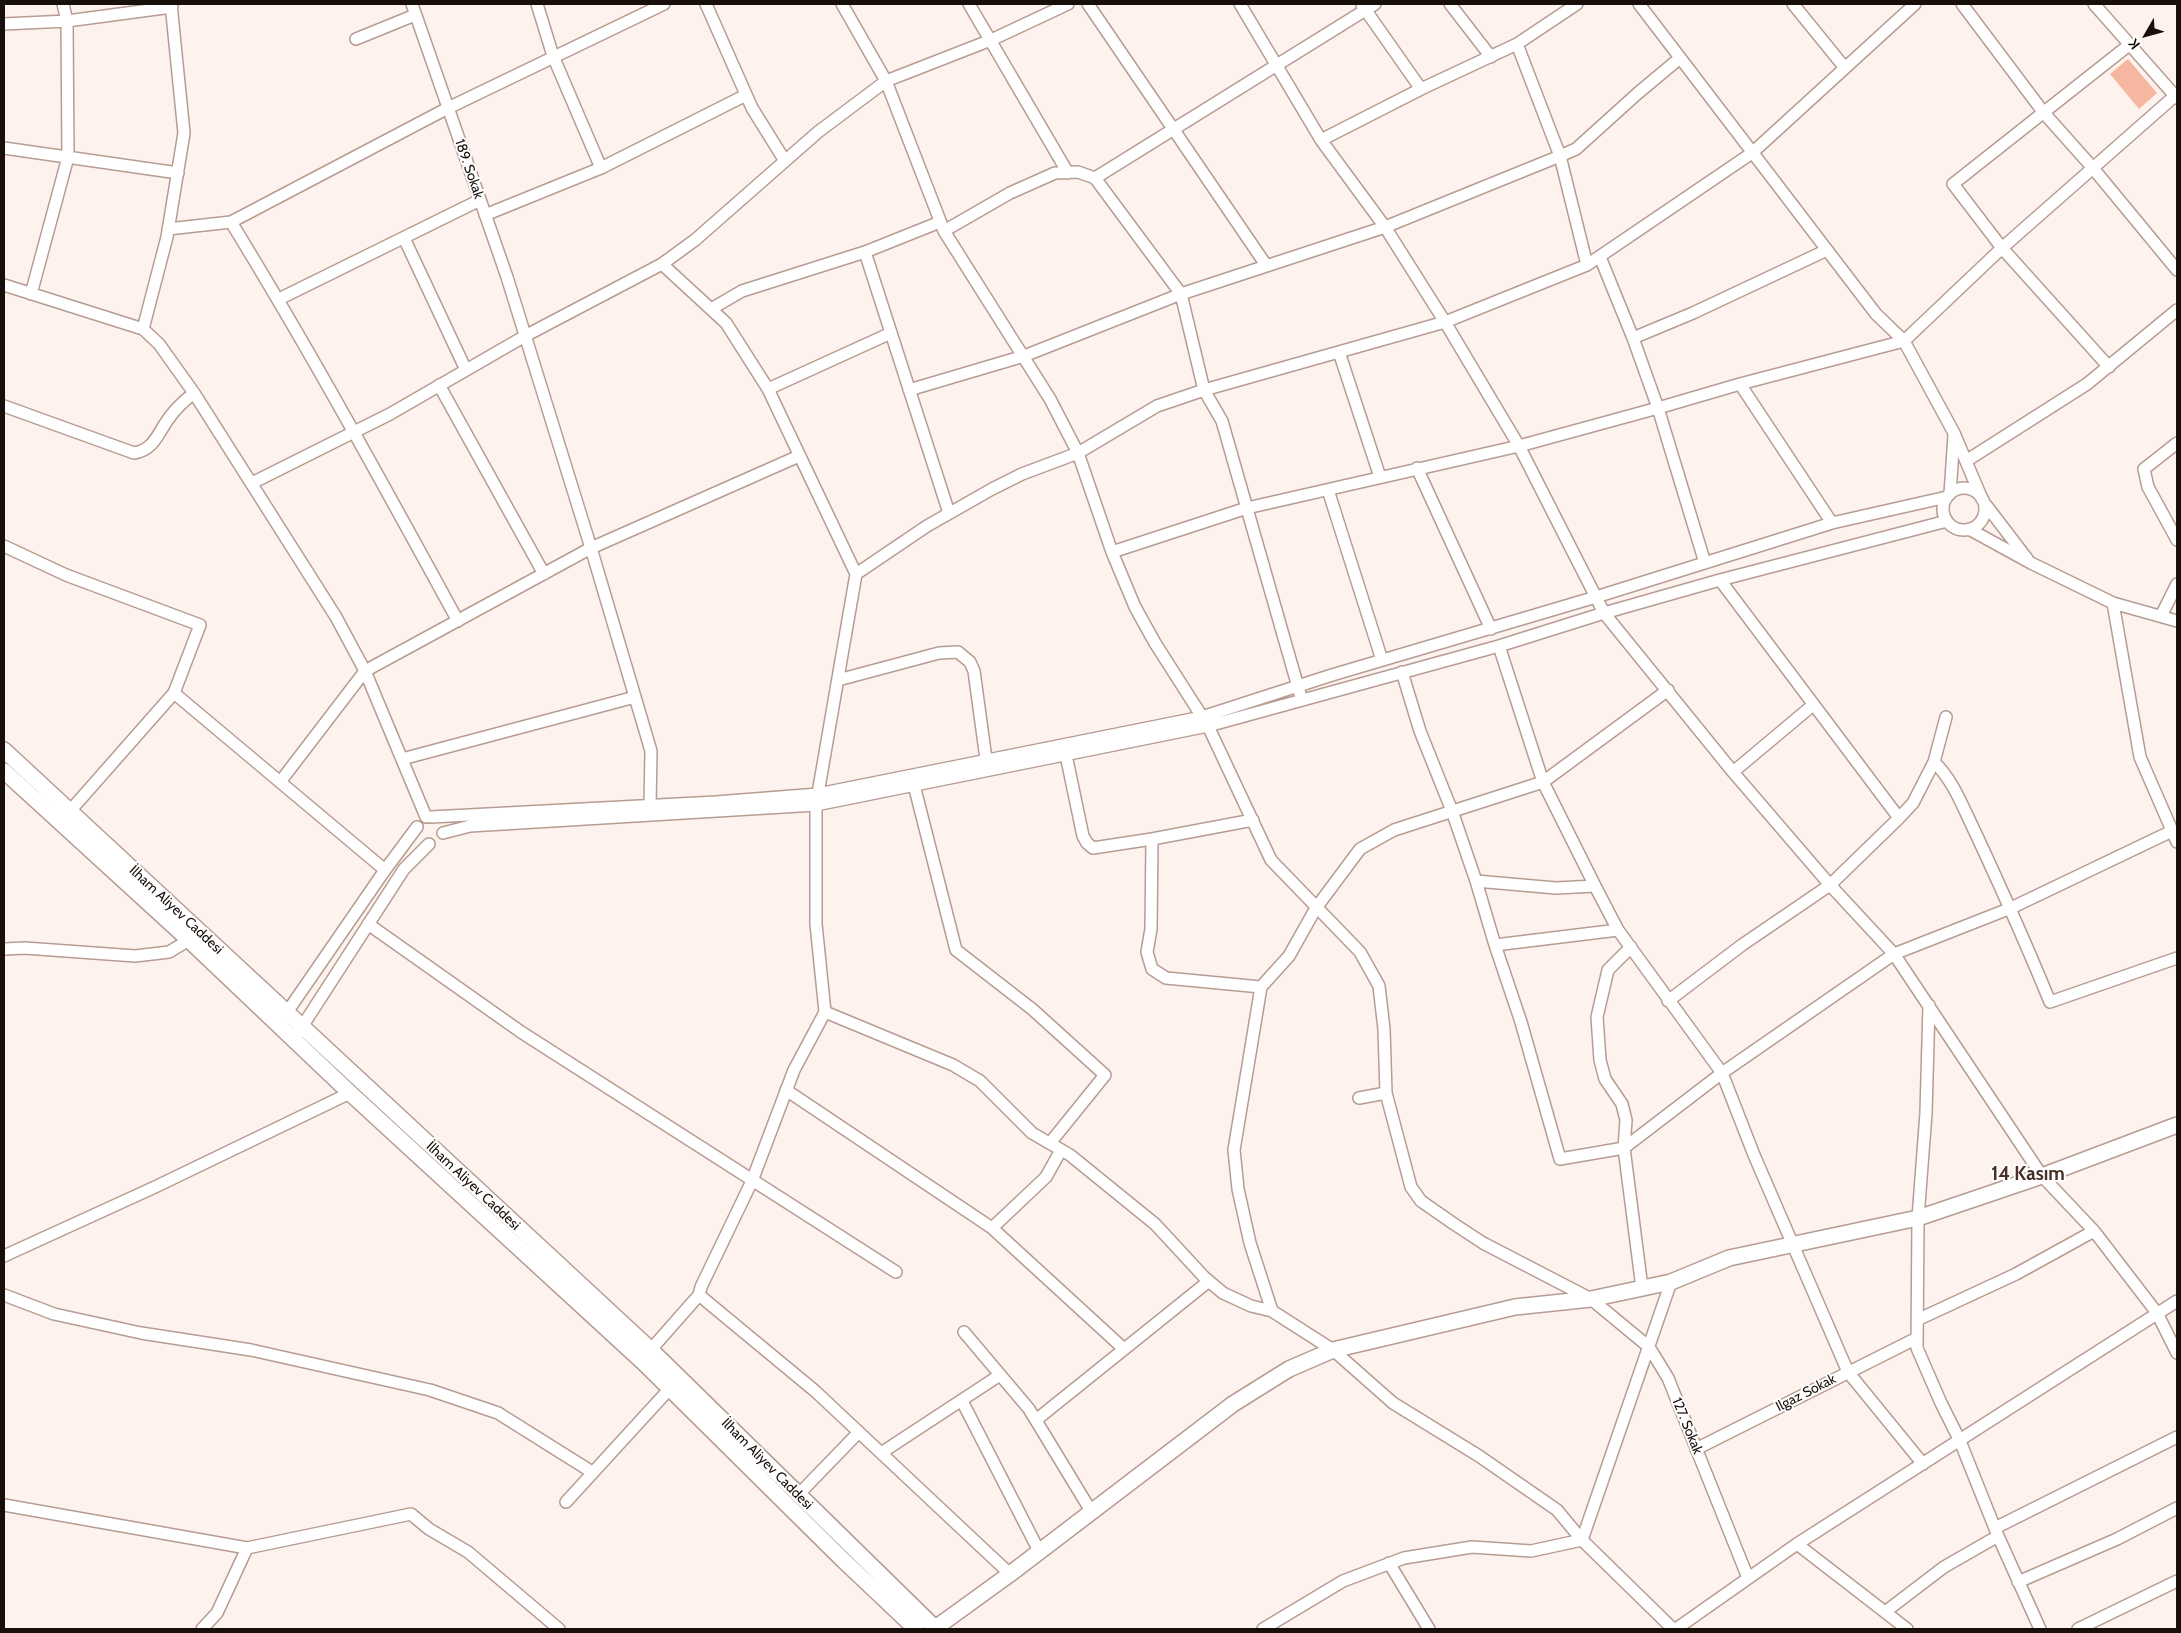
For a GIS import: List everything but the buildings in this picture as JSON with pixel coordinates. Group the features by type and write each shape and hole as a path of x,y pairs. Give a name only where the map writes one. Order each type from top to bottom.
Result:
{"main road":[{"name":"İlham Aliyev Caddesi","path":"4,750 282,1019"},
{"name":"İlham Aliyev Caddesi","path":"4,771 189,940 298,1033 647,1356 670,1389 843,1560 916,1629"},
{"name":"İlham Aliyev Caddesi","path":"298,1033 350,1093 647,1356 679,1376 935,1629"},
{"path":"935,1629 1233,1404 1288,1369 1333,1350 1515,1307 1591,1300 1671,1282 1729,1258 1918,1218 2042,1176 2177,1125"}],"street":[{"path":"31,294 68,157 67,21 63,4"},
{"path":"537,4 554,56 601,168"},
{"path":"168,229 232,222 448,108 664,4"},
{"path":"706,4 752,108 785,161"},
{"name":"127. Sokak","path":"842,4 886,81 942,227 1050,399 1078,453 1112,552 1135,607 1155,644 1205,722 1271,860 1360,952 1379,986 1384,1029 1386,1093 1411,1187 1421,1201 1483,1243 1591,1300 1649,1347 1668,1378 1748,1578"},
{"path":"969,4 1068,173"},
{"path":"252,483 355,432 525,336 662,264 695,240 818,132 886,81 991,40 1068,4"},
{"path":"1088,4 1266,265"},
{"path":"1240,4 1277,63 1321,140 1385,227 1445,322 1519,446 1604,613 1733,772 1830,885 1894,954 2042,1176 2094,1231 2158,1313 2177,1353"},
{"path":"1450,4 1491,57"},
{"path":"1321,140 1517,44 1577,4"},
{"path":"1639,4 1876,314 1904,341 1954,433 1984,502 1983,518 1980,523 1969,529"},
{"path":"1793,4 1845,68"},
{"path":"856,574 949,513 1022,474 1078,453 1157,406 1204,390 1445,322 1587,266 1752,153 1915,4"},
{"path":"1962,4 2044,113 2092,167 2177,270"},
{"path":"1112,552 1247,508 1519,446 1740,384 1904,341 2002,248 2092,167 2177,96 2094,4"},
{"path":"4,24 67,21 171,5 184,133 168,229 143,329"},
{"path":"1095,178 1175,130 1367,6 1421,90"},
{"path":"356,39 414,9"},
{"name":"189. Sokak","path":"414,9 507,277 591,548 651,751 650,806"},
{"path":"1517,44 1560,156 1587,266"},
{"path":"2109,367 2002,248 1953,184 2129,45"},
{"path":"909,390 1024,356 1180,294 1385,227 1560,156 1576,149 1680,58"},
{"path":"485,215 601,168 746,95"},
{"path":"4,148 178,173"},
{"path":"711,309 742,291 942,227 1055,173 1078,172 1095,178 1180,294 1204,390 1222,421 1302,700"},
{"path":"279,300 480,200"},
{"path":"232,222 355,432 458,621"},
{"path":"404,238 466,370"},
{"path":"1633,338 1693,313 1827,250"},
{"path":"865,252 949,513"},
{"path":"1600,257 1633,338 1658,408 1705,563"},
{"path":"647,1356 699,1295 752,1181 794,1070 825,1012 816,924 817,800 856,574 768,389 726,324 662,264"},
{"path":"4,285 143,329 159,344 194,393 336,617 365,671 429,817 439,821 443,833"},
{"path":"1966,461 2076,392 2177,310"},
{"path":"768,389 891,333"},
{"path":"1339,352 1380,477"},
{"path":"1740,384 1832,524"},
{"path":"439,386 544,574"},
{"path":"4,406 134,453 142,452 151,447 177,407 194,393"},
{"path":"1954,433 1949,495 1943,509 1947,521 1957,528 1969,529 2031,563 2113,603 2177,621"},
{"path":"2177,442 2144,469 2148,487 2177,540"},
{"path":"280,782 365,671 591,548 799,456"},
{"path":"1417,468 1491,629"},
{"path":"282,1019 419,823 429,817 817,800 986,759 1205,722 1298,687 1382,660 1491,629 1832,524 1949,495 1961,488 1979,494 2031,563"},
{"path":"1328,490 1382,660"},
{"path":"298,1033 404,869 429,844 439,840 443,833 470,826 817,800 914,785 1066,755 1302,700 1499,646 1604,613 1720,580 1947,521"},
{"path":"4,546 66,574 200,625 174,693 70,812"},
{"path":"1720,580 1899,818"},
{"path":"2161,616 2177,584"},
{"path":"1402,672 1420,731 1452,811 1476,880 1494,945 1521,1022 1560,1159 1624,1148 1722,1073 1894,954 2011,908 2175,837 2140,757 2113,603"},
{"path":"1499,646 1543,782 1595,886 1618,930 1630,948 1722,1073 1792,1244 1848,1372 1923,1464"},
{"path":"838,680 939,653 958,652 970,662 974,671 986,759"},
{"path":"1272,1311 1250,1243 1238,1189 1234,1150 1261,988 1289,956 1316,908 1360,849 1394,830 1543,782 1668,690"},
{"path":"174,693 385,870"},
{"path":"402,759 635,697"},
{"path":"1733,772 1813,705"},
{"path":"1668,1001 1742,945 1830,885 1914,803 1934,762 1946,717"},
{"path":"1066,755 1082,836 1086,843 1093,848 1253,820"},
{"path":"1934,762 1945,775 1960,802 2011,908 2050,1002 2177,958"},
{"path":"914,785 956,950 1032,1009 1105,1075 1050,1143"},
{"path":"417,827 419,839 429,844"},
{"path":"1152,839 1151,929 1147,952 1152,969 1166,978 1261,988"},
{"path":"1476,880 1548,888 1595,886"},
{"path":"368,924 521,1032 896,1272"},
{"path":"1494,945 1618,930"},
{"path":"4,949 25,948 135,956 170,952 189,940"},
{"path":"1630,948 1608,970 1597,1017 1600,1060 1605,1079 1622,1104 1626,1120 1624,1148 1642,1288"},
{"path":"1929,1005 1926,1113 1918,1218 1918,1348 1941,1403 1960,1441 1996,1532 2040,1629"},
{"path":"825,1012 965,1070 980,1080 1032,1133 1061,1150 1155,1224 1209,1281 1223,1293 1252,1306 1272,1311 1333,1350 1393,1403 1479,1456 1557,1510 1582,1540 1675,1629 1797,1544 2177,1301"},
{"path":"786,1090 992,1228 1124,1349"},
{"path":"4,1256 350,1093"},
{"path":"1359,1098 1386,1093"},
{"path":"992,1228 1046,1176 1061,1150"},
{"path":"1917,1320 2016,1274 2094,1231"},
{"path":"1036,1420 1209,1281"},
{"path":"1582,1540 1671,1282"},
{"path":"4,1295 54,1314 132,1331 251,1350 430,1390 498,1413 592,1472"},
{"path":"699,1295 815,1391 1010,1574"},
{"path":"964,1332 1036,1420 1091,1511"},
{"name":"Ilgaz Sokak","path":"1696,1449 1917,1338"},
{"path":"566,1502 670,1389 679,1376"},
{"path":"881,1453 1000,1376"},
{"path":"962,1401 1039,1551"},
{"path":"798,1495 859,1432"},
{"path":"1885,1612 1944,1567 1996,1532 2177,1437"},
{"path":"4,1505 247,1548 411,1514 429,1529 468,1552 559,1629"},
{"path":"2018,1582 2117,1539 2177,1508"},
{"path":"1263,1629 1343,1581 1404,1558 1472,1547 1531,1551 1582,1540"},
{"path":"1797,1544 1907,1629"},
{"path":"202,1629 217,1612 247,1548"},
{"path":"1389,1563 1429,1629"},
{"path":"2080,1629 2177,1581"}],"shaded area":[{"path":"2128,59 2157,93 2139,109 2110,74"}],"district":[{"name":"14 Kasım","path":"2028,1174"}]}
